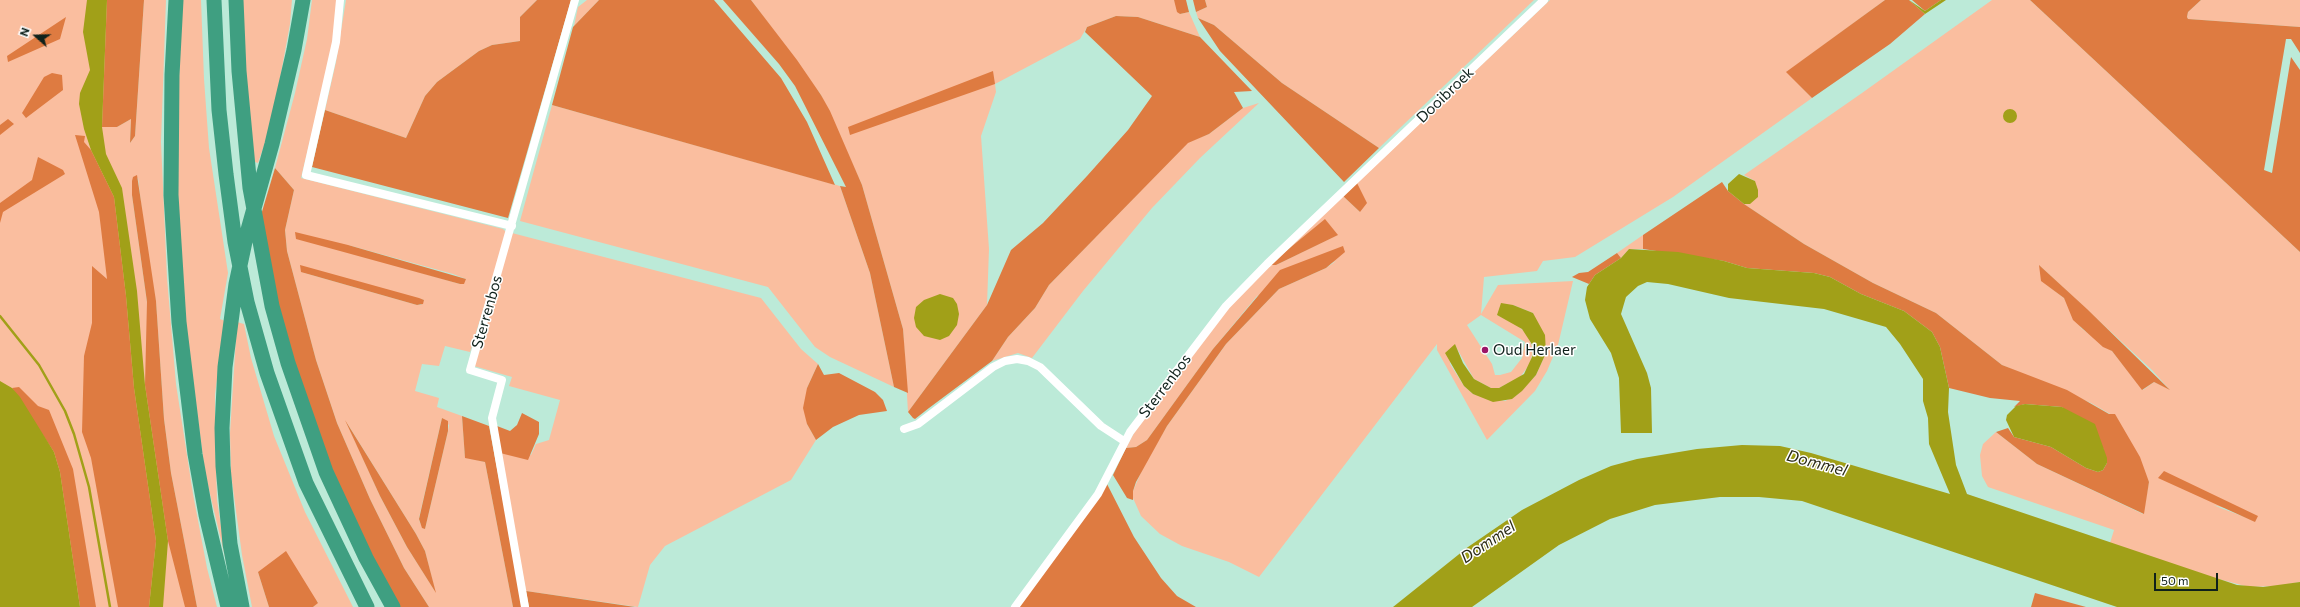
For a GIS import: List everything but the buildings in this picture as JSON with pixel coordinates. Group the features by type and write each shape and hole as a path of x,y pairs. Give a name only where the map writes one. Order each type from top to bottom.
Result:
{"highway":[{"path":"176,0 172,98 171,195 179,322 195,454 206,515 228,607"},
{"path":"214,0 219,110 236,242 247,302 269,380 306,484 367,607"},
{"path":"236,0 238,71 250,188 259,247 274,313 308,424 344,512 366,558 393,607"},
{"path":"242,607 230,544 223,466 222,428 225,367 236,284 246,237 272,144 294,50 303,0"}],"street":[{"path":"340,0 336,42 306,175 512,226"},
{"name":"Sterrenbos","path":"525,607 492,418 502,380 470,370 575,0"},
{"name":"Dooibroek","path":"1345,190 1544,0"},
{"name":"Sterrenbos","path":"1015,607 1098,494 1124,441 1226,306 1267,264 1345,190"},
{"path":"904,429 918,424 993,367 1005,361 1017,359 1028,361 1040,367 1101,426 1124,441"}],"shaded area":[{"path":"0,0 113,0 117,127 131,119 130,143 135,136 144,0 166,0 161,142 167,278 176,384 193,494 207,568 217,607 197,607 171,473 164,419 156,302 147,253 138,178 132,181 132,195 187,607 0,607"},
{"path":"107,0 144,0 135,136 130,143 131,119 117,127 102,127"},
{"path":"182,0 201,0 204,79 209,148 228,273 220,319 225,321 215,394 217,500 227,565 205,473 184,310 178,195 177,131"},
{"path":"241,0 292,0 290,24 279,84 268,134 258,163 252,161"},
{"path":"312,0 340,0 330,57 301,178 503,229 507,233 470,352 445,346 439,366 422,364 415,391 439,398 437,407 462,416 465,457 485,462 513,607 429,607 404,568 370,499 337,423 316,360 287,251 285,230 294,190 275,168 295,93 307,39","holes":["348,245 453,274 466,279 460,284 401,267","301,272 424,300 421,305","442,418 449,425 425,529 420,523 419,518","347,423 425,551 435,591 407,547 380,496"]},
{"path":"346,0 537,0 520,17 520,41 492,45 479,51 437,82 425,96 406,138 325,110 336,62"},
{"path":"537,0 571,0 508,218 312,167 325,110 406,138 425,96 437,82 479,51 492,45 520,41 520,17"},
{"path":"587,0 599,0 574,26 578,7"},
{"path":"599,0 714,0 781,78 807,122 835,185 552,105 573,27"},
{"path":"723,0 751,0 797,60 830,111 862,185 903,329 908,393 894,387 870,273 840,186 846,187 795,86 779,64"},
{"path":"751,0 1174,0 1180,14 1189,12 1200,37 1138,17 1116,16 1087,27 1080,39 995,84 996,92 981,136 989,249 987,305 908,412 903,329 862,185 821,95"},
{"path":"1174,0 1186,0 1189,12 1180,14 1177,12"},
{"path":"1193,0 1205,0 1207,7 1196,12"},
{"path":"1205,0 1534,0 1379,148 1282,83 1214,25 1198,18 1196,12 1207,7"},
{"path":"1550,0 1885,0 1787,72 1812,98 1673,197 1575,257 1543,261 1537,271 1484,277 1481,314 1498,285 1573,281 1558,345 1547,371 1535,391 1487,440 1437,350 1437,344 1259,577 1229,562 1182,546 1160,534 1141,516 1133,498 1133,491 1145,463 1167,426 1226,344 1279,289 1326,268 1336,261 1257,296 1213,349 1147,440 1136,447 1126,448 1134,433 1213,324 1269,265 1276,265 1337,235 1325,220 1281,255 1343,196 1360,212 1357,183","holes":["1513,305 1533,313 1546,353 1536,375 1517,395 1505,401 1473,394 1464,386 1450,364 1455,345 1474,379 1491,388 1499,388 1520,377 1530,364 1533,350 1528,335 1517,325 1497,315","1481,315 1525,342 1522,358 1511,372 1495,375 1492,364 1467,325"]},
{"path":"1885,0 1909,0 1925,14 1890,44 1812,98 1786,72"},
{"path":"1912,0 1941,0 1925,11"},
{"path":"1992,0 2030,0 2300,252 2300,582 2277,586 2249,587 2207,576 2110,543 2114,530 1988,487 1982,476 1980,455 1983,444 1996,432 2037,464 2143,514 2149,482 2110,414 2091,403 2002,365 1936,313 1873,283 1804,244 1744,204 1750,204 1755,181 1744,175","holes":["2040,266 2152,370 2169,389 2154,382 2143,390 2112,351 2081,328 2064,298 2047,285","2213,505 2257,516 2255,521"]},
{"path":"2030,0 2201,0 2188,12 2188,19 2300,27 2300,53 2291,39 2286,39 2264,170 2272,173 2291,57 2300,70 2300,252"},
{"path":"2201,0 2300,0 2300,27 2188,19 2188,12"},
{"path":"1116,16 1138,17 1200,37 1252,91 1234,92 1243,108 1209,134 1188,143 1049,285 1035,308 1008,337 992,361 915,419 913,418 908,412 987,305 1011,250 1043,223 1087,176 1128,130 1152,96 1085,32 1087,27"},
{"path":"66,17 60,39 8,62 7,56"},
{"path":"1198,18 1214,25 1282,83 1379,148 1344,182 1220,51"},
{"path":"993,71 995,84 850,135 848,127"},
{"path":"52,73 62,75 63,90 26,118 22,113 44,77"},
{"path":"1259,103 1200,158 1152,208 1083,291 1032,358 1018,353 992,361 1008,337 1035,308 1049,285 1188,142 1209,134 1243,108"},
{"path":"552,105 840,186 870,273 894,387 830,357 815,347 768,287 520,221"},
{"path":"8,119 14,124 0,135 0,125"},
{"path":"75,135 85,136 84,142 91,150 114,197 126,296 134,388 156,541 149,607 118,607 91,458 82,432 84,356 92,323 92,266 107,279 99,212"},
{"path":"38,157 63,170 65,174 3,212 0,223 0,203 32,180"},
{"path":"275,168 294,190 285,230 287,251 316,360 337,423 370,499 404,568 429,607 400,607 357,530 307,407 275,293 261,215"},
{"path":"137,175 156,301 164,419 171,473 197,607 185,607 168,541 145,385 147,302 132,195 133,177"},
{"path":"1722,182 1728,191 1744,204 1804,244 1873,283 1936,313 2002,365 2067,390 2109,414 2115,414 2140,457 2149,482 2144,514 2037,464 1996,432 2008,428 2014,437 2051,447 2086,468 2098,472 2103,470 2107,463 2103,448 2062,407 2025,404 2014,407 2020,401 1990,398 1949,388 1940,347 1932,332 1904,311 1861,294 1830,277 1814,273 1747,268 1724,261 1643,249 1643,235"},
{"path":"1357,183 1367,203 1360,212 1343,196"},
{"path":"1325,219 1338,235 1276,265 1269,265"},
{"path":"295,232 348,245 466,279 464,284 460,284 296,239"},
{"path":"512,233 761,298 801,349 818,364 807,388 807,424 816,440 791,480 665,546 650,565 638,607 526,591 500,453 531,455 536,444 549,440 560,400 509,386 512,377 474,366"},
{"path":"1643,235 1643,249 1629,249 1621,258 1617,253"},
{"path":"1343,246 1345,252 1326,268 1279,289 1226,344 1167,426 1136,482 1133,491 1133,500 1127,498 1113,475 1126,448 1136,447 1147,440 1213,349 1280,270"},
{"path":"1617,253 1621,258 1595,275 1589,284 1572,277 1579,273 1588,272"},
{"path":"300,265 419,298 424,300 423,304 417,305 301,272"},
{"path":"2039,265 2087,309 2170,390 2154,382 2142,390 2112,351 2103,347 2073,320 2064,298 2041,281"},
{"path":"237,322 244,324 251,358 274,436 305,512 353,607 313,607 318,602 258,572 269,607 252,607 242,555 231,474 230,433"},
{"path":"818,364 824,375 839,373 875,392 883,400 887,411 859,415 833,427 816,440 807,424 803,408 807,388"},
{"path":"19,387 38,406 49,410 73,469 96,607 80,607 60,472 54,452 12,388"},
{"path":"522,413 539,422 539,434 528,460 500,453 497,426 510,431 517,425"},
{"path":"462,416 489,426 523,607 513,607 485,462 465,458"},
{"path":"442,418 448,421 448,431 425,529 422,528 419,519"},
{"path":"345,420 425,551 436,593 407,547 380,496"},
{"path":"2164,471 2258,516 2255,522 2158,478"},
{"path":"1107,484 1134,537 1161,578 1177,596 1196,607 1018,607"},
{"path":"286,551 318,603 313,607 269,607 258,572"},
{"path":"526,591 635,607 529,607"},
{"path":"2035,593 2086,607 2031,607"}],"water":[{"path":"87,0 107,0 102,127 106,154 122,188 137,291 145,385 168,541 163,607 149,607 156,541 134,388 126,296 114,197 91,150 84,129 79,104 80,93 90,70 83,32"},
{"path":"1909,0 1925,11 1941,0 1946,0 1925,14"},
{"path":"2007,109 2013,109 2017,113 2017,119 2013,123 2007,123 2003,119 2003,113"},
{"path":"1739,174 1755,181 1758,190 1758,197 1750,204 1744,204 1728,191 1728,184"},
{"name":"Dommel","path":"1629,249 1678,252 1724,261 1747,268 1814,273 1830,277 1861,294 1904,311 1932,332 1940,347 1949,388 1948,412 1956,465 1967,494 2237,585 2263,587 2300,582 2300,607 2117,607 1802,501 1759,497 1720,497 1655,505 1610,519 1559,545 1472,607 1393,607 1468,547 1522,510 1579,480 1611,466 1637,459 1697,449 1742,445 1780,446 1811,453 1950,494 1929,444 1928,418 1923,401 1923,379 1900,344 1886,327 1824,309 1729,298 1668,284 1647,282 1638,286 1626,297 1621,314 1647,373 1651,388 1652,433 1621,433 1619,378 1611,353 1590,319 1585,300 1587,287 1595,275 1621,258"},
{"path":"940,294 953,298 957,304 959,314 957,325 949,336 940,340 924,336 916,327 914,318 916,307 924,300"},
{"path":"1501,303 1513,305 1533,313 1545,335 1546,353 1536,375 1522,391 1512,399 1493,402 1473,394 1464,386 1445,353 1455,344 1463,363 1474,379 1491,388 1499,388 1524,374 1532,357 1533,346 1522,329 1497,315"},
{"path":"0,381 12,388 20,397 54,452 60,472 80,607 0,607"},
{"path":"2025,404 2062,407 2095,424 2107,458 2107,463 2103,470 2098,472 2086,468 2051,447 2014,437 2006,420 2007,415 2016,406"}],"waterway":[{"path":"0,316 39,365 65,411 74,434 89,487 110,607"}],"place":[{"name":"Oud Herlaer","path":"1485,350"}]}
